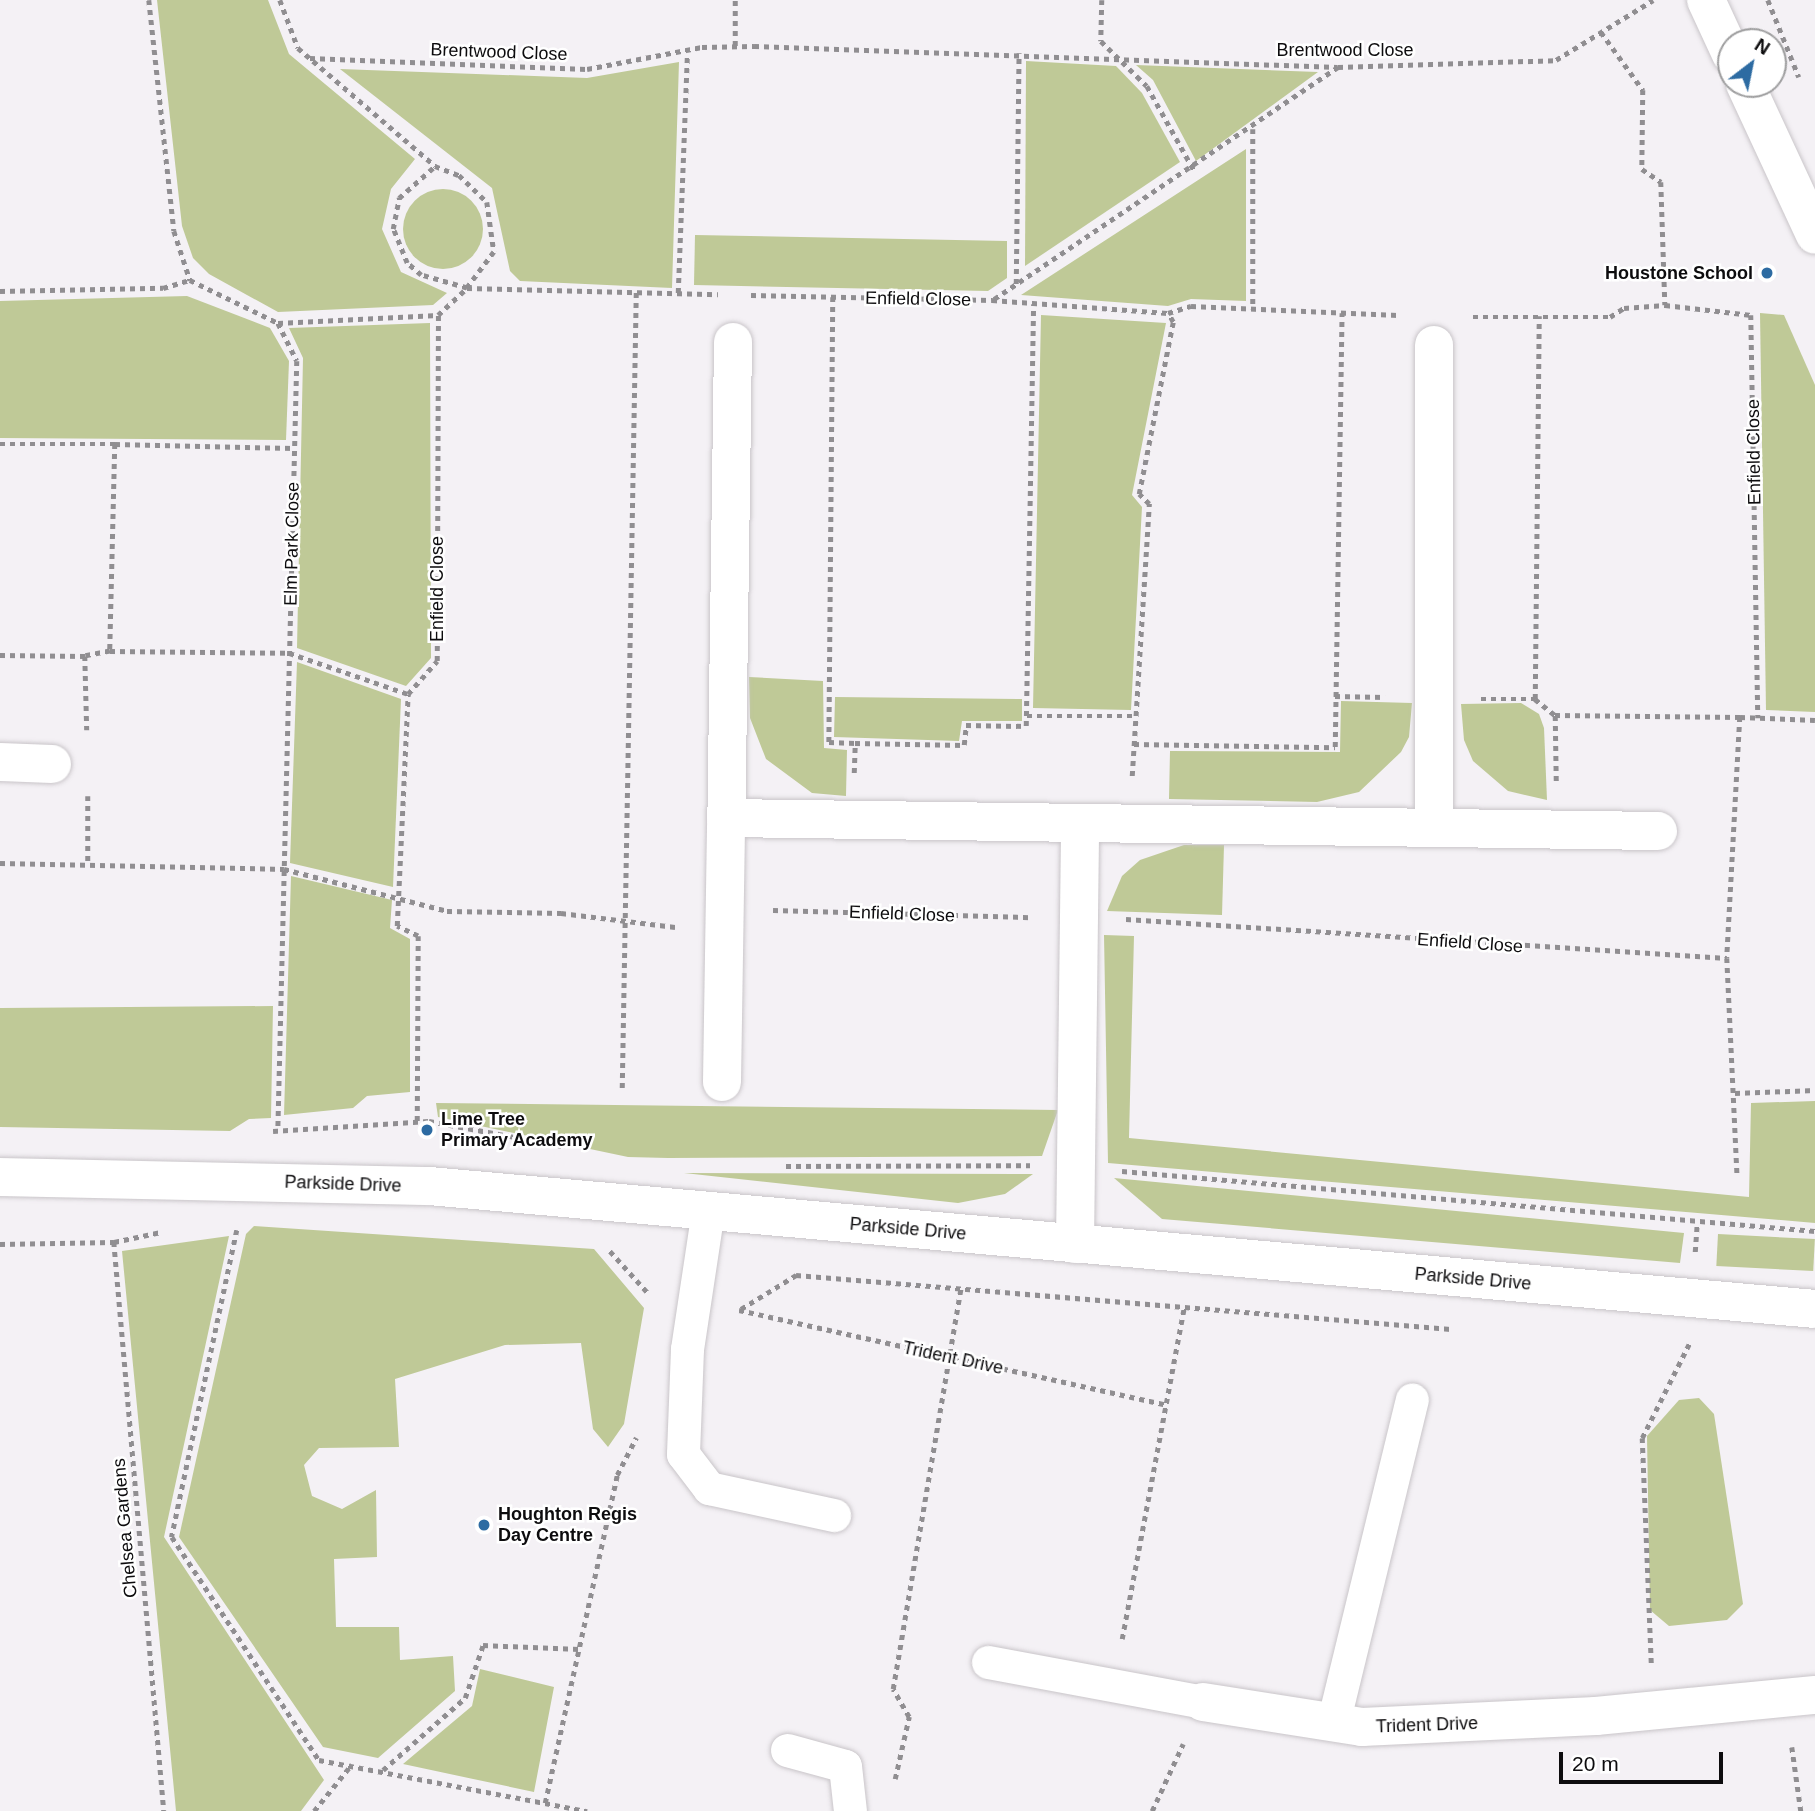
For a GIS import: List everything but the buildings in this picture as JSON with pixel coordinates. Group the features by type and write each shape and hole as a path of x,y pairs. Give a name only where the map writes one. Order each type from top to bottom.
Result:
{"street":[{"path":"1706,0 1719,28"},
{"path":"1751,98 1815,235"},
{"path":"722,1082 733,342"},
{"path":"1434,345 1434,823"},
{"path":"0,762 70,764"},
{"path":"726,818 1080,827 1434,823 1658,831"},
{"path":"1075,1244 1080,827"},
{"name":"Parkside Drive","path":"0,1178 429,1186 1815,1309"},
{"name":"Trident Drive","path":"1203,1702 1333,1723 1476,1723 1801,1696"}],"lane":[{"path":"708,1210 690,1331 683,1454 709,1488 835,1515"},
{"path":"1333,1723 1412,1401"},
{"path":"988,1662 1203,1702"},
{"path":"787,1750 845,1766 850,1811"}],"path":[{"path":"149,0 174,231 190,279 278,323 438,315 467,288 494,252 493,217 475,186 435,166 298,48 280,0"},
{"path":"735,46 736,0"},
{"path":"1102,0 1101,41 1147,86 1194,170"},
{"name":"Brentwood Close","path":"310,58 587,69 735,46 1019,53 1338,66 1556,60 1653,0"},
{"path":"1768,0 1801,82"},
{"path":"1601,32 1643,90 1642,169 1661,182 1665,305"},
{"path":"1016,284 1019,53"},
{"path":"678,293 687,55"},
{"path":"992,300 1194,170 1338,66"},
{"path":"1253,128 1253,309"},
{"path":"435,166 399,198 394,229 407,263 421,275 467,288 724,295"},
{"path":"0,291 163,288 190,279"},
{"path":"622,1088 636,292"},
{"name":"Enfield Close","path":"738,295 992,300 1168,313 1191,306 1407,316"},
{"path":"833,297 829,742 964,745 966,725 1027,726 1033,304"},
{"name":"Enfield Close","path":"1460,317 1610,317 1624,308 1665,305 1751,315 1758,718"},
{"path":"1129,827 1149,504 1139,494 1173,322 1168,313"},
{"path":"1134,744 1335,747 1342,313"},
{"name":"Enfield Close","path":"408,694 437,661 438,315"},
{"path":"1535,699 1539,316"},
{"name":"Elm Park Close","path":"278,323 297,362 278,1130"},
{"path":"110,651 115,443"},
{"path":"0,444 115,443 295,448"},
{"path":"0,655 85,656 110,651 289,653 408,694 397,926 418,936 417,1121"},
{"path":"85,656 70,764 88,865"},
{"path":"1432,698 1535,699 1555,715"},
{"path":"1027,716 1136,716"},
{"path":"1740,717 1815,720"},
{"path":"0,863 284,869"},
{"name":"Enfield Close","path":"284,869 399,895 447,911 561,914 624,925 671,928 767,910 1080,919 1727,958 1737,1173"},
{"path":"1735,1093 1815,1090"},
{"path":"232,1222 240,1218 172,1537 319,1760 352,1764 587,1811"},
{"path":"0,1244 114,1242 169,1230"},
{"path":"601,1240 653,1299 652,1323 724,1338 739,1310 796,1275 1467,1330"},
{"name":"Chelsea Gardens","path":"114,1242 164,1811"},
{"path":"894,1784 909,1717 893,1689 946,1356 961,1287"},
{"path":"1113,1685 1184,1307"},
{"name":"Trident Drive","path":"739,1310 1167,1405"},
{"path":"1675,1347 1702,1349"},
{"path":"1652,1710 1642,1438 1689,1348"},
{"path":"545,1803 617,1475"},
{"path":"383,1770 465,1698 483,1645 579,1649"},
{"path":"1801,1696 1801,1811"},
{"path":"1152,1811 1203,1702"},
{"path":"314,1811 352,1764"}],"green space":[{"path":"157,0 268,0 289,54 415,159 391,189 382,229 401,272 447,293 433,305 278,312 209,274 193,258 182,226"},
{"path":"1026,61 1116,66 1142,93 1180,162 1025,266"},
{"path":"679,62 672,288 520,281 510,271 492,188 340,69 587,78"},
{"path":"1136,65 1318,72 1196,161 1153,80"},
{"path":"1246,149 1246,301 1191,299 1168,306 1021,295"},
{"path":"443,189 458,192 471,201 480,214 483,229 480,244 471,257 458,266 443,269 428,266 415,257 406,244 403,229 406,214 415,201 428,192"},
{"path":"695,235 1007,241 1007,278 988,291 694,285"},
{"path":"187,296 270,328 289,361 286,440 0,438 0,301"},
{"path":"1760,313 1784,315 1815,385 1815,712 1766,710"},
{"path":"1041,315 1166,323 1132,495 1142,507 1131,710 1033,708"},
{"path":"430,323 431,658 406,686 297,648 303,358 289,328"},
{"path":"297,662 401,699 393,887 290,863"},
{"path":"749,677 823,681 824,748 847,750 846,796 812,793 766,759 750,718"},
{"path":"835,697 1022,699 1022,721 962,721 959,741 834,737"},
{"path":"1341,701 1412,703 1409,737 1401,752 1359,792 1317,802 1169,799 1170,751 1340,752"},
{"path":"1521,703 1539,714 1544,728 1547,800 1508,791 1473,761 1464,740 1461,704"},
{"path":"1184,845 1224,845 1222,915 1107,911 1122,876 1140,860"},
{"path":"291,876 392,900 390,928 410,939 410,1092 367,1096 353,1108 284,1115"},
{"path":"1104,935 1134,936 1129,1138 1749,1197 1751,1103 1815,1101 1815,1223 1108,1163"},
{"path":"273,1006 271,1118 249,1119 230,1131 0,1127 0,1008"},
{"path":"436,1103 1058,1110 1042,1156 668,1158 628,1157 438,1117"},
{"path":"684,1173 1033,1174 1005,1194 958,1203"},
{"path":"1114,1178 1684,1233 1680,1263 1162,1219"},
{"path":"254,1226 594,1249 644,1308 624,1424 608,1447 593,1429 581,1343 505,1345 395,1379 399,1447 319,1448 304,1465 312,1496 342,1509 376,1490 377,1557 334,1559 336,1627 399,1627 400,1660 453,1656 455,1691 378,1758 323,1747 179,1537 246,1234"},
{"path":"1718,1234 1815,1239 1813,1271 1716,1266"},
{"path":"229,1236 164,1537 324,1780 301,1811 176,1811 122,1251"},
{"path":"1699,1398 1714,1414 1743,1604 1727,1620 1669,1626 1650,1610 1647,1436 1679,1400"},
{"path":"480,1669 554,1687 534,1792 403,1764 472,1706"}],"place":[{"name":"Houstone School","path":"1767,273"},
{"name":"Lime Tree Primary Academy","path":"427,1130"},
{"name":"Houghton Regis Day Centre","path":"484,1525"}]}
